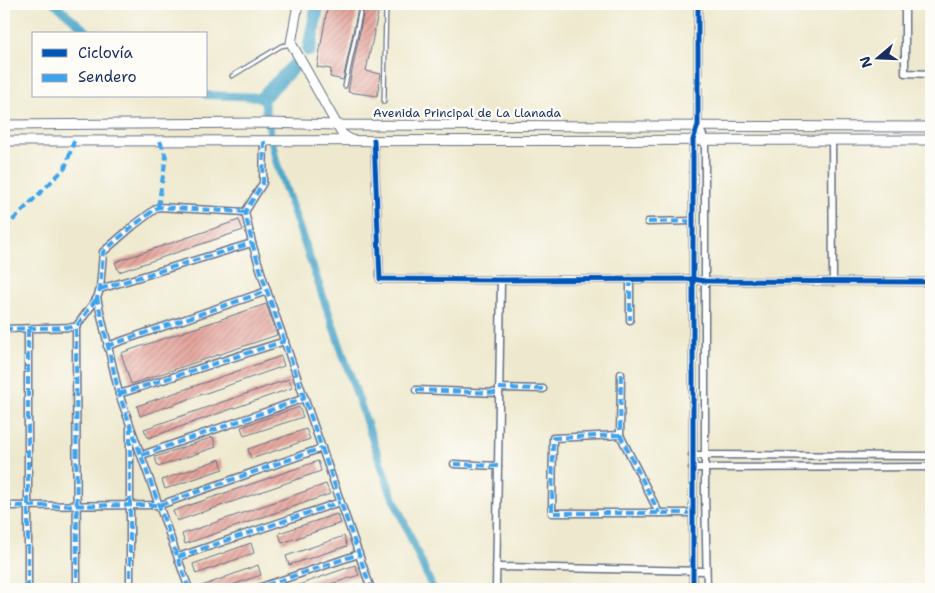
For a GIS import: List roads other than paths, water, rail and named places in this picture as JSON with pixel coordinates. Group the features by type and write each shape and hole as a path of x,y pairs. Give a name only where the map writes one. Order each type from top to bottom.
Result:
{"main road":[{"path":"296,6 291,43 342,134 352,140"},
{"name":"Avenida Principal de La Llanada","path":"4,125 268,124 931,127"},
{"path":"327,140 335,134 337,125"},
{"path":"4,140 931,140"}],"street":[{"path":"693,589 692,140 698,126 698,4"},
{"path":"905,4 905,73 931,74"},
{"path":"698,126 705,140 706,589"},
{"path":"264,140 263,183 245,212 252,244 340,502 372,589"},
{"path":"374,140 380,279 692,279 705,281 931,282"},
{"path":"832,140 833,282"},
{"path":"77,589 76,326 97,298 100,289 103,252 158,207 245,212"},
{"path":"648,222 692,221"},
{"path":"100,289 252,244"},
{"path":"630,279 630,320"},
{"path":"496,589 501,280"},
{"path":"106,346 267,291"},
{"path":"97,298 106,346 119,394 189,589"},
{"path":"4,329 76,326"},
{"path":"28,329 28,589"},
{"path":"119,394 286,341"},
{"path":"621,374 620,435 659,513"},
{"path":"416,390 543,389"},
{"path":"142,455 306,398"},
{"path":"130,424 130,589"},
{"path":"620,435 553,438 552,513 692,513"},
{"path":"4,506 160,505 322,448"},
{"path":"692,455 931,456"},
{"path":"454,464 498,466"},
{"path":"692,468 931,467"},
{"path":"178,557 340,502"},
{"path":"254,589 359,554"},
{"path":"496,566 706,571"}],"lane":[{"path":"345,86 362,4"},
{"path":"384,102 386,4"},
{"path":"232,76 281,46 291,43"}],"waterway":[{"path":"55,4 88,32"},
{"path":"309,50 318,4"},
{"path":"263,97 295,65"},
{"path":"208,95 263,97 276,161 390,490 433,589"}]}
